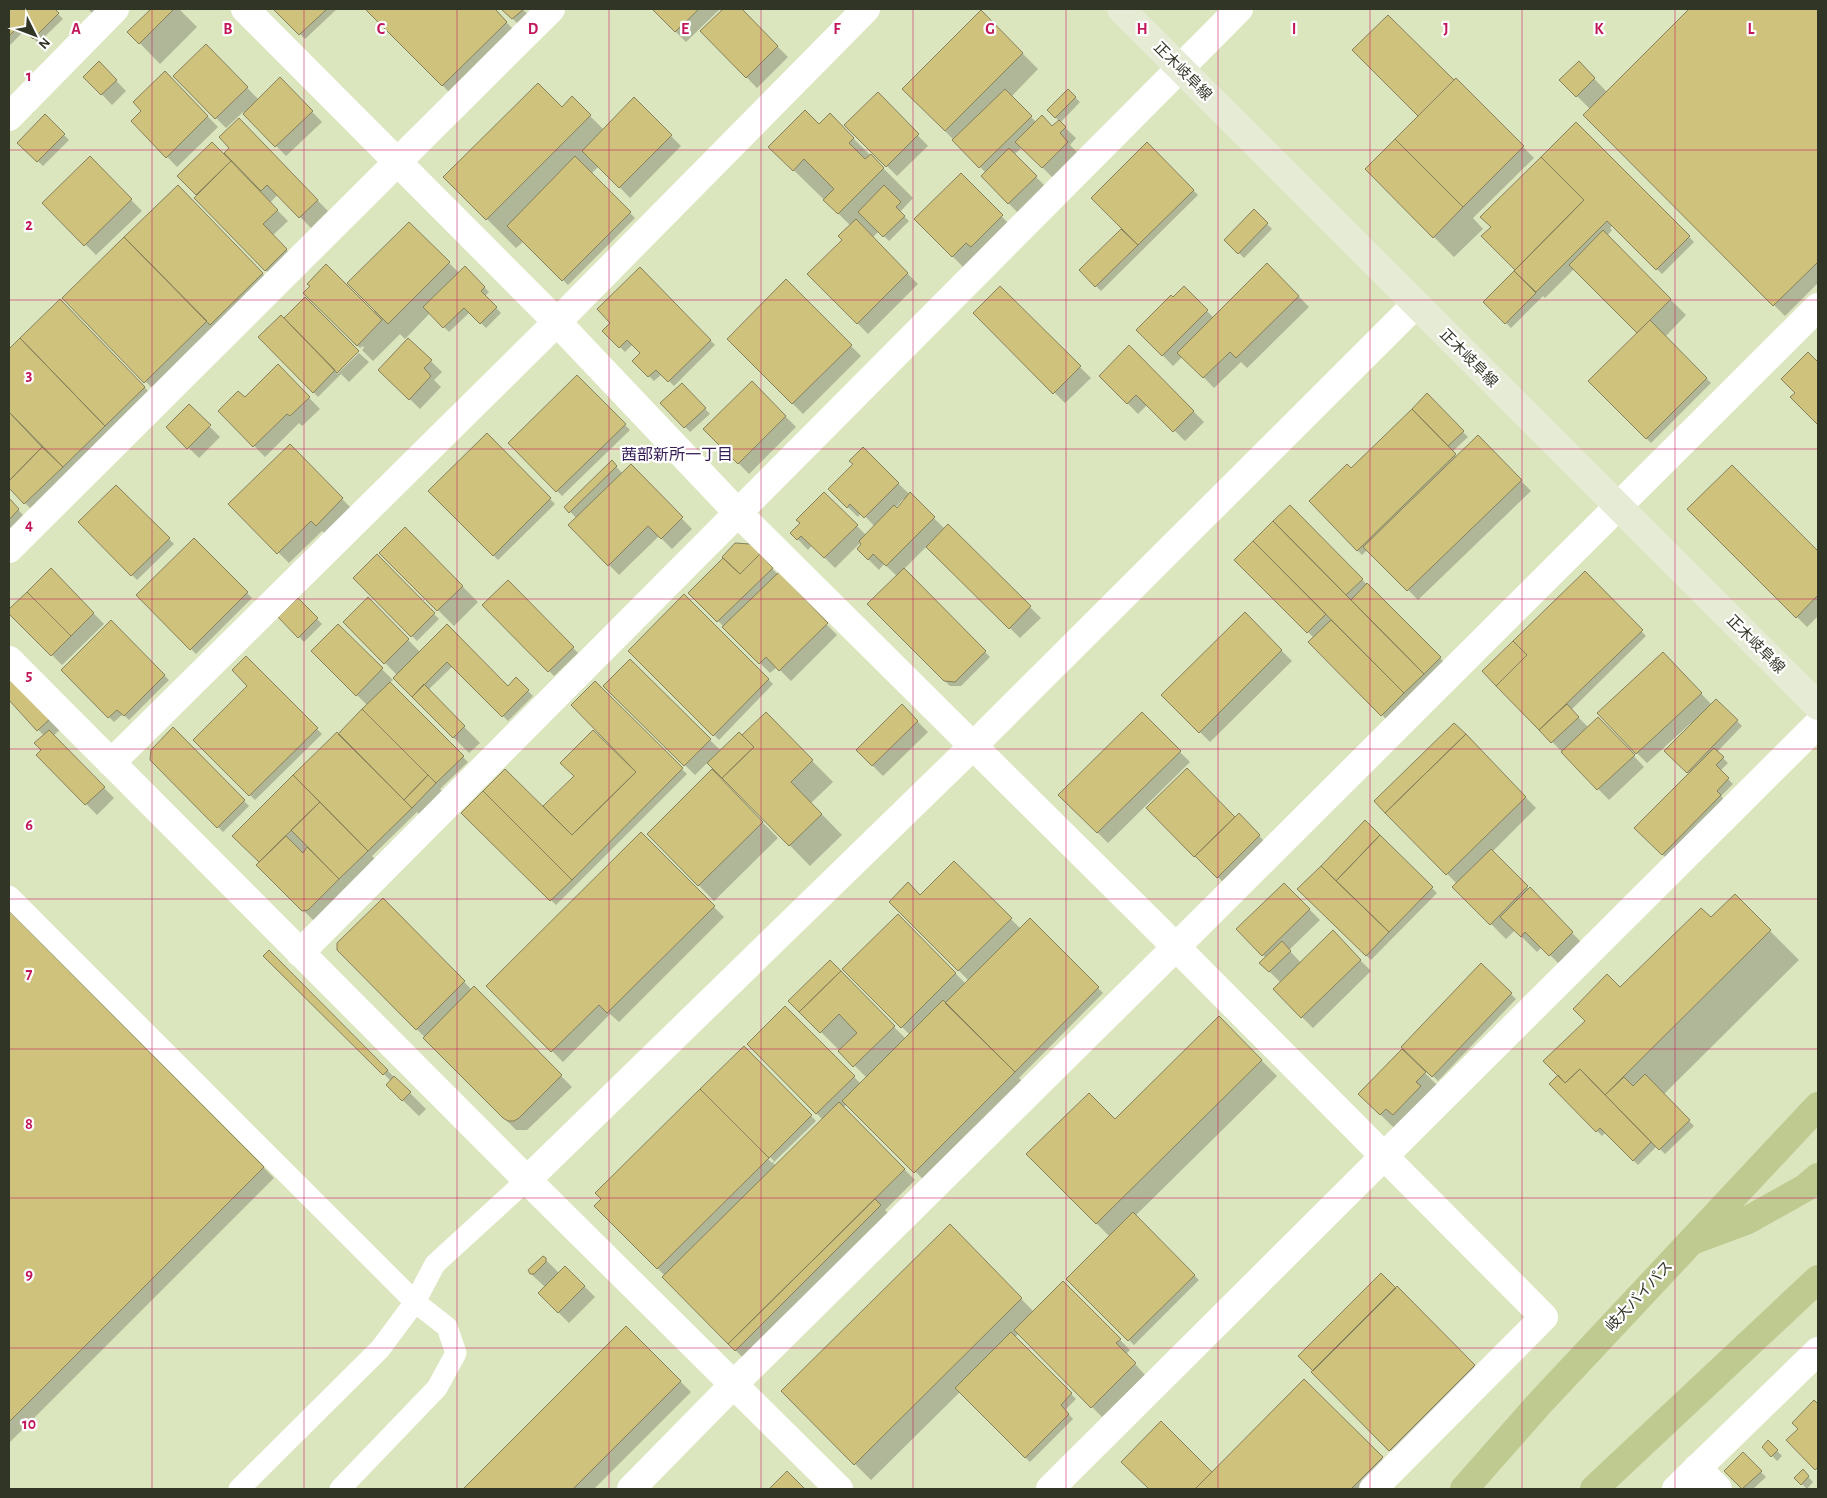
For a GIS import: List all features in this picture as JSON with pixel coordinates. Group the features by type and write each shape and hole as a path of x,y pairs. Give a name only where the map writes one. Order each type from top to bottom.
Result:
{"highway":[{"name":"岐大バイパス","path":"1464,1489 1538,1405 1818,1106"},
{"path":"1689,1243 1746,1222 1804,1188 1818,1177"},
{"path":"1594,1489 1818,1279"}],"main road":[{"name":"正木岐阜線","path":"1121,9 1818,706"}],"street":[{"path":"9,117 115,9"},
{"path":"245,9 557,322 738,513 1544,1317 1373,1489"},
{"path":"9,549 550,9"},
{"path":"110,763 557,322 866,9"},
{"path":"300,953 1239,9"},
{"path":"527,1180 973,746 1415,304"},
{"path":"631,1489 734,1384 1176,948 1818,307"},
{"path":"9,660 527,1180 839,1489"},
{"path":"1050,1489 1818,724"},
{"path":"1676,1489 1818,1351"},
{"path":"1697,1468 1718,1489"}],"lane":[{"path":"9,896 415,1302 447,1327 456,1353 436,1388 340,1489"},
{"path":"239,1489 380,1349 415,1302 435,1264 527,1180"}],"building":[{"path":"9,9 55,9 59,13 33,39 19,26 9,36"},
{"path":"151,9 174,9 139,44 127,32"},
{"path":"273,9 327,9 299,35"},
{"path":"365,9 495,9 507,22 442,86"},
{"path":"501,9 524,9 512,19"},
{"path":"652,9 699,9 675,32"},
{"path":"723,9 742,9 778,46 746,78 700,31"},
{"path":"1689,9 1818,9 1818,262 1773,306 1583,115"},
{"path":"981,10 1023,53 945,131 902,89"},
{"path":"1388,15 1454,80 1418,116 1352,50"},
{"path":"206,44 248,87 215,119 173,76"},
{"path":"99,61 117,80 101,95 83,77"},
{"path":"1579,61 1595,78 1576,97 1559,80"},
{"path":"165,71 208,116 166,158 131,121 141,111 133,102"},
{"path":"280,77 313,111 275,147 243,114"},
{"path":"1456,78 1524,146 1463,207 1395,139"},
{"path":"538,83 562,107 572,96 591,115 486,220 443,177"},
{"path":"1005,89 1032,116 979,168 952,140"},
{"path":"1068,89 1076,97 1055,118 1047,110"},
{"path":"878,92 919,134 886,167 844,125"},
{"path":"634,97 672,135 619,188 582,151"},
{"path":"805,110 819,124 830,113 854,138 849,143 865,159 871,154 884,168 838,214 823,200 834,189 804,159 793,171 768,147"},
{"path":"45,114 65,134 37,162 17,143"},
{"path":"1042,115 1052,126 1059,120 1066,127 1060,133 1068,142 1042,168 1015,142"},
{"path":"239,118 318,200 299,218 267,185 261,191 224,153 229,148 219,137"},
{"path":"1576,122 1690,236 1656,270 1607,221 1536,292 1514,271 1584,200 1541,157"},
{"path":"1395,139 1463,207 1433,238 1365,169"},
{"path":"212,142 231,161 196,195 177,176"},
{"path":"1147,142 1194,190 1138,245 1091,198"},
{"path":"1009,148 1037,176 1008,204 981,176"},
{"path":"90,156 132,199 84,246 42,203"},
{"path":"575,156 631,212 562,281 507,226"},
{"path":"1541,157 1584,200 1515,270 1481,236 1491,227 1480,217"},
{"path":"231,161 278,210 263,224 287,249 265,271 194,198"},
{"path":"961,173 1003,215 971,247 966,243 952,257 914,219"},
{"path":"178,185 263,273 210,325 124,237"},
{"path":"884,185 901,202 896,207 905,216 883,237 858,212"},
{"path":"1254,209 1268,223 1238,254 1224,240"},
{"path":"856,219 908,273 857,324 807,274 842,240 838,236"},
{"path":"409,222 450,262 388,324 347,283"},
{"path":"1121,229 1138,245 1095,287 1079,270"},
{"path":"1603,230 1671,299 1637,333 1569,265"},
{"path":"124,237 207,321 144,383 62,298"},
{"path":"1267,263 1299,296 1236,358 1230,352 1203,378 1177,353"},
{"path":"326,264 382,320 357,346 303,293 310,286 307,284"},
{"path":"465,266 485,287 481,291 497,307 480,324 464,308 443,328 423,307"},
{"path":"640,267 711,340 668,382 656,370 648,377 632,361 640,353 627,340 619,348 602,331 610,323 597,309"},
{"path":"1514,271 1536,293 1505,324 1483,302"},
{"path":"786,279 852,345 792,404 727,339"},
{"path":"1000,286 1081,366 1053,394 973,313"},
{"path":"1184,286 1208,310 1162,356 1136,330 1171,295 1173,297"},
{"path":"305,297 359,351 337,373 284,318"},
{"path":"60,299 145,387 105,426 20,338"},
{"path":"281,315 335,370 313,393 258,337"},
{"path":"1650,320 1707,378 1646,439 1588,381"},
{"path":"20,338 105,426 63,467 9,412 9,349"},
{"path":"408,338 432,360 424,368 431,376 409,400 378,370"},
{"path":"1129,345 1194,411 1173,432 1136,395 1127,404 1099,376"},
{"path":"1808,352 1818,362 1818,425 1790,397 1795,393 1781,379"},
{"path":"278,364 310,397 290,416 287,414 253,447 218,411 238,391 245,397"},
{"path":"577,375 626,424 556,492 508,443"},
{"path":"752,381 786,416 738,464 703,429"},
{"path":"682,383 706,408 684,428 660,403"},
{"path":"1427,393 1464,431 1448,446 1412,409"},
{"path":"189,404 211,425 187,449 166,427"},
{"path":"1412,409 1456,454 1357,551 1309,501 1347,464 1351,468"},
{"path":"9,412 42,447 9,481"},
{"path":"487,433 551,498 493,556 428,491"},
{"path":"1478,435 1522,480 1407,591 1363,547"},
{"path":"290,444 343,498 316,526 311,521 277,554 228,504"},
{"path":"42,447 63,467 24,504 9,488 9,481"},
{"path":"863,447 899,483 864,518 850,504 847,508 828,489 853,464 849,461"},
{"path":"612,460 617,466 569,513 564,507"},
{"path":"631,464 683,517 661,539 648,526 608,566 568,525"},
{"path":"1732,465 1818,551 1818,595 1796,618 1687,509"},
{"path":"116,485 170,538 131,576 78,522"},
{"path":"824,492 858,525 824,558 801,536 797,540 790,533 800,523 796,520"},
{"path":"910,492 935,517 886,566 873,554 868,560 857,549 861,544 859,541 894,505 897,508"},
{"path":"9,498 19,509 9,520"},
{"path":"1290,505 1363,579 1346,595 1273,521"},
{"path":"1273,521 1424,674 1404,693 1253,541"},
{"path":"948,524 1031,606 1009,629 926,547"},
{"path":"405,527 463,586 437,611 379,553"},
{"path":"194,538 248,592 190,650 136,595"},
{"path":"1253,541 1326,614 1307,633 1234,560"},
{"path":"735,543 750,544 760,554 740,574 722,557"},
{"path":"377,554 435,613 411,637 353,578"},
{"path":"760,554 773,568 717,622 688,593 723,558 740,574"},
{"path":"51,568 94,613 71,636 27,592"},
{"path":"904,568 986,651 955,682 944,681 867,604"},
{"path":"1585,571 1643,630 1539,730 1496,686 1527,655 1513,641"},
{"path":"779,572 828,623 779,671 766,657 759,664 722,627"},
{"path":"508,580 574,647 548,672 482,605"},
{"path":"1367,583 1441,657 1424,674 1351,600"},
{"path":"27,592 71,636 51,656 9,614 9,609"},
{"path":"684,594 769,679 713,736 628,651"},
{"path":"368,597 409,639 384,664 343,622"},
{"path":"298,598 318,618 298,638 278,617"},
{"path":"1245,612 1282,650 1199,733 1161,695"},
{"path":"111,620 165,675 124,716 117,710 108,718 61,670"},
{"path":"1331,620 1404,693 1381,716 1308,642"},
{"path":"338,624 383,668 356,696 311,651"},
{"path":"447,624 508,686 516,677 529,690 502,717 447,662 412,697 393,678"},
{"path":"1513,641 1527,655 1496,686 1482,671"},
{"path":"1663,652 1702,693 1636,754 1597,713"},
{"path":"246,656 318,728 249,796 193,740 247,686 232,670"},
{"path":"630,659 711,739 684,766 603,686"},
{"path":"9,671 52,717 37,731 9,700"},
{"path":"595,681 683,768 572,880 483,791 505,769 572,835 636,772 571,705"},
{"path":"390,682 464,756 436,783 362,709"},
{"path":"424,684 465,726 453,738 412,697"},
{"path":"1716,699 1738,720 1687,773 1664,751"},
{"path":"902,704 918,721 872,766 856,750"},
{"path":"1567,704 1579,717 1551,743 1539,730"},
{"path":"362,709 428,775 404,800 338,734"},
{"path":"766,712 813,760 791,782 822,814 789,846 722,778 754,747 742,735"},
{"path":"1142,712 1181,751 1097,833 1058,795"},
{"path":"1598,717 1635,755 1597,790 1561,752"},
{"path":"1454,723 1466,734 1385,813 1374,801"},
{"path":"173,727 245,800 217,828 150,760 151,750"},
{"path":"49,730 105,787 85,805 36,755 41,750 34,743"},
{"path":"593,730 636,772 572,835 543,806 574,776 560,763"},
{"path":"337,732 412,808 368,851 293,775"},
{"path":"739,732 754,747 722,778 707,763"},
{"path":"1466,734 1526,797 1446,875 1385,813"},
{"path":"1714,748 1724,757 1716,765 1729,778 1717,791 1721,795 1662,855 1634,828"},
{"path":"1187,768 1235,817 1194,857 1146,808"},
{"path":"712,769 763,822 698,886 647,834"},
{"path":"293,775 320,802 259,862 232,836"},
{"path":"428,775 436,783 412,808 404,800"},
{"path":"483,791 572,880 550,901 461,813"},
{"path":"320,802 368,851 339,879 291,830"},
{"path":"1239,813 1260,835 1217,878 1195,856"},
{"path":"1365,820 1380,835 1336,881 1321,866"},
{"path":"641,832 715,906 607,1013 599,1005 551,1052 486,986"},
{"path":"1380,835 1433,887 1389,932 1336,881"},
{"path":"286,836 303,853 307,847 339,879 308,910 302,911 256,865"},
{"path":"1491,849 1528,886 1490,925 1452,887"},
{"path":"954,861 1012,918 958,971 889,902 908,882 920,895"},
{"path":"1321,866 1389,932 1366,956 1297,889"},
{"path":"1284,883 1310,909 1262,956 1236,929"},
{"path":"1530,887 1573,932 1549,956 1525,932 1521,937 1500,917"},
{"path":"1735,894 1771,930 1605,1095 1580,1069 1565,1083 1543,1061 1585,1021 1573,1009 1607,974 1620,987 1701,908 1711,917"},
{"path":"383,898 465,981 416,1030 337,950 337,943"},
{"path":"9,911 264,1167 9,1422"},
{"path":"898,914 956,973 901,1028 842,969"},
{"path":"1030,918 1099,987 1015,1072 945,1003"},
{"path":"1333,930 1361,960 1301,1018 1273,989"},
{"path":"1282,941 1291,951 1269,972 1259,963"},
{"path":"269,950 388,1070 383,1075 263,956"},
{"path":"830,960 841,971 799,1012 788,1001"},
{"path":"1481,963 1512,993 1432,1077 1401,1047"},
{"path":"841,971 895,1026 853,1067 838,1051 857,1033 839,1014 820,1033 799,1012"},
{"path":"474,986 562,1075 514,1121 508,1121 503,1118 423,1038"},
{"path":"943,1000 1015,1072 914,1173 842,1101"},
{"path":"785,1006 855,1076 816,1114 747,1044"},
{"path":"1219,1016 1262,1060 1096,1224 1026,1154 1089,1093 1115,1119"},
{"path":"744,1046 812,1115 769,1158 700,1089"},
{"path":"1402,1049 1426,1072 1416,1082 1421,1086 1393,1115 1386,1109 1380,1115 1358,1094"},
{"path":"1580,1069 1651,1142 1633,1161 1600,1128 1596,1132 1549,1084 1558,1075 1565,1083"},
{"path":"1645,1074 1690,1120 1659,1150 1605,1095 1624,1077 1633,1086"},
{"path":"394,1076 411,1092 402,1101 386,1085"},
{"path":"700,1089 769,1158 657,1269 594,1206 601,1199 595,1193"},
{"path":"839,1102 905,1169 728,1344 662,1277"},
{"path":"875,1199 881,1205 735,1351 728,1344"},
{"path":"1133,1212 1195,1275 1128,1341 1066,1279"},
{"path":"950,1224 1022,1298 854,1465 781,1391"},
{"path":"543,1256 546,1258 546,1262 534,1274 530,1274 528,1270"},
{"path":"565,1266 585,1286 558,1313 538,1293"},
{"path":"1381,1273 1396,1288 1313,1371 1298,1356"},
{"path":"1063,1281 1121,1339 1116,1343 1136,1363 1091,1408 1014,1330"},
{"path":"1397,1286 1475,1365 1389,1451 1311,1372"},
{"path":"626,1326 681,1381 573,1489 463,1489"},
{"path":"1011,1332 1072,1393 1061,1405 1069,1414 1025,1458 955,1388"},
{"path":"1304,1379 1383,1457 1351,1489 1195,1489"},
{"path":"1814,1400 1818,1404 1818,1467 1815,1470 1786,1440 1798,1429 1792,1423"},
{"path":"1161,1421 1212,1472 1195,1489 1149,1489 1121,1462"},
{"path":"1768,1440 1778,1450 1771,1457 1762,1447"},
{"path":"1743,1452 1762,1471 1742,1489 1724,1471"},
{"path":"1803,1469 1809,1476 1801,1485 1794,1478"},
{"path":"787,1471 805,1489 769,1489"}],"district":[{"name":"茜部新所一丁目","path":"677,454"}]}
